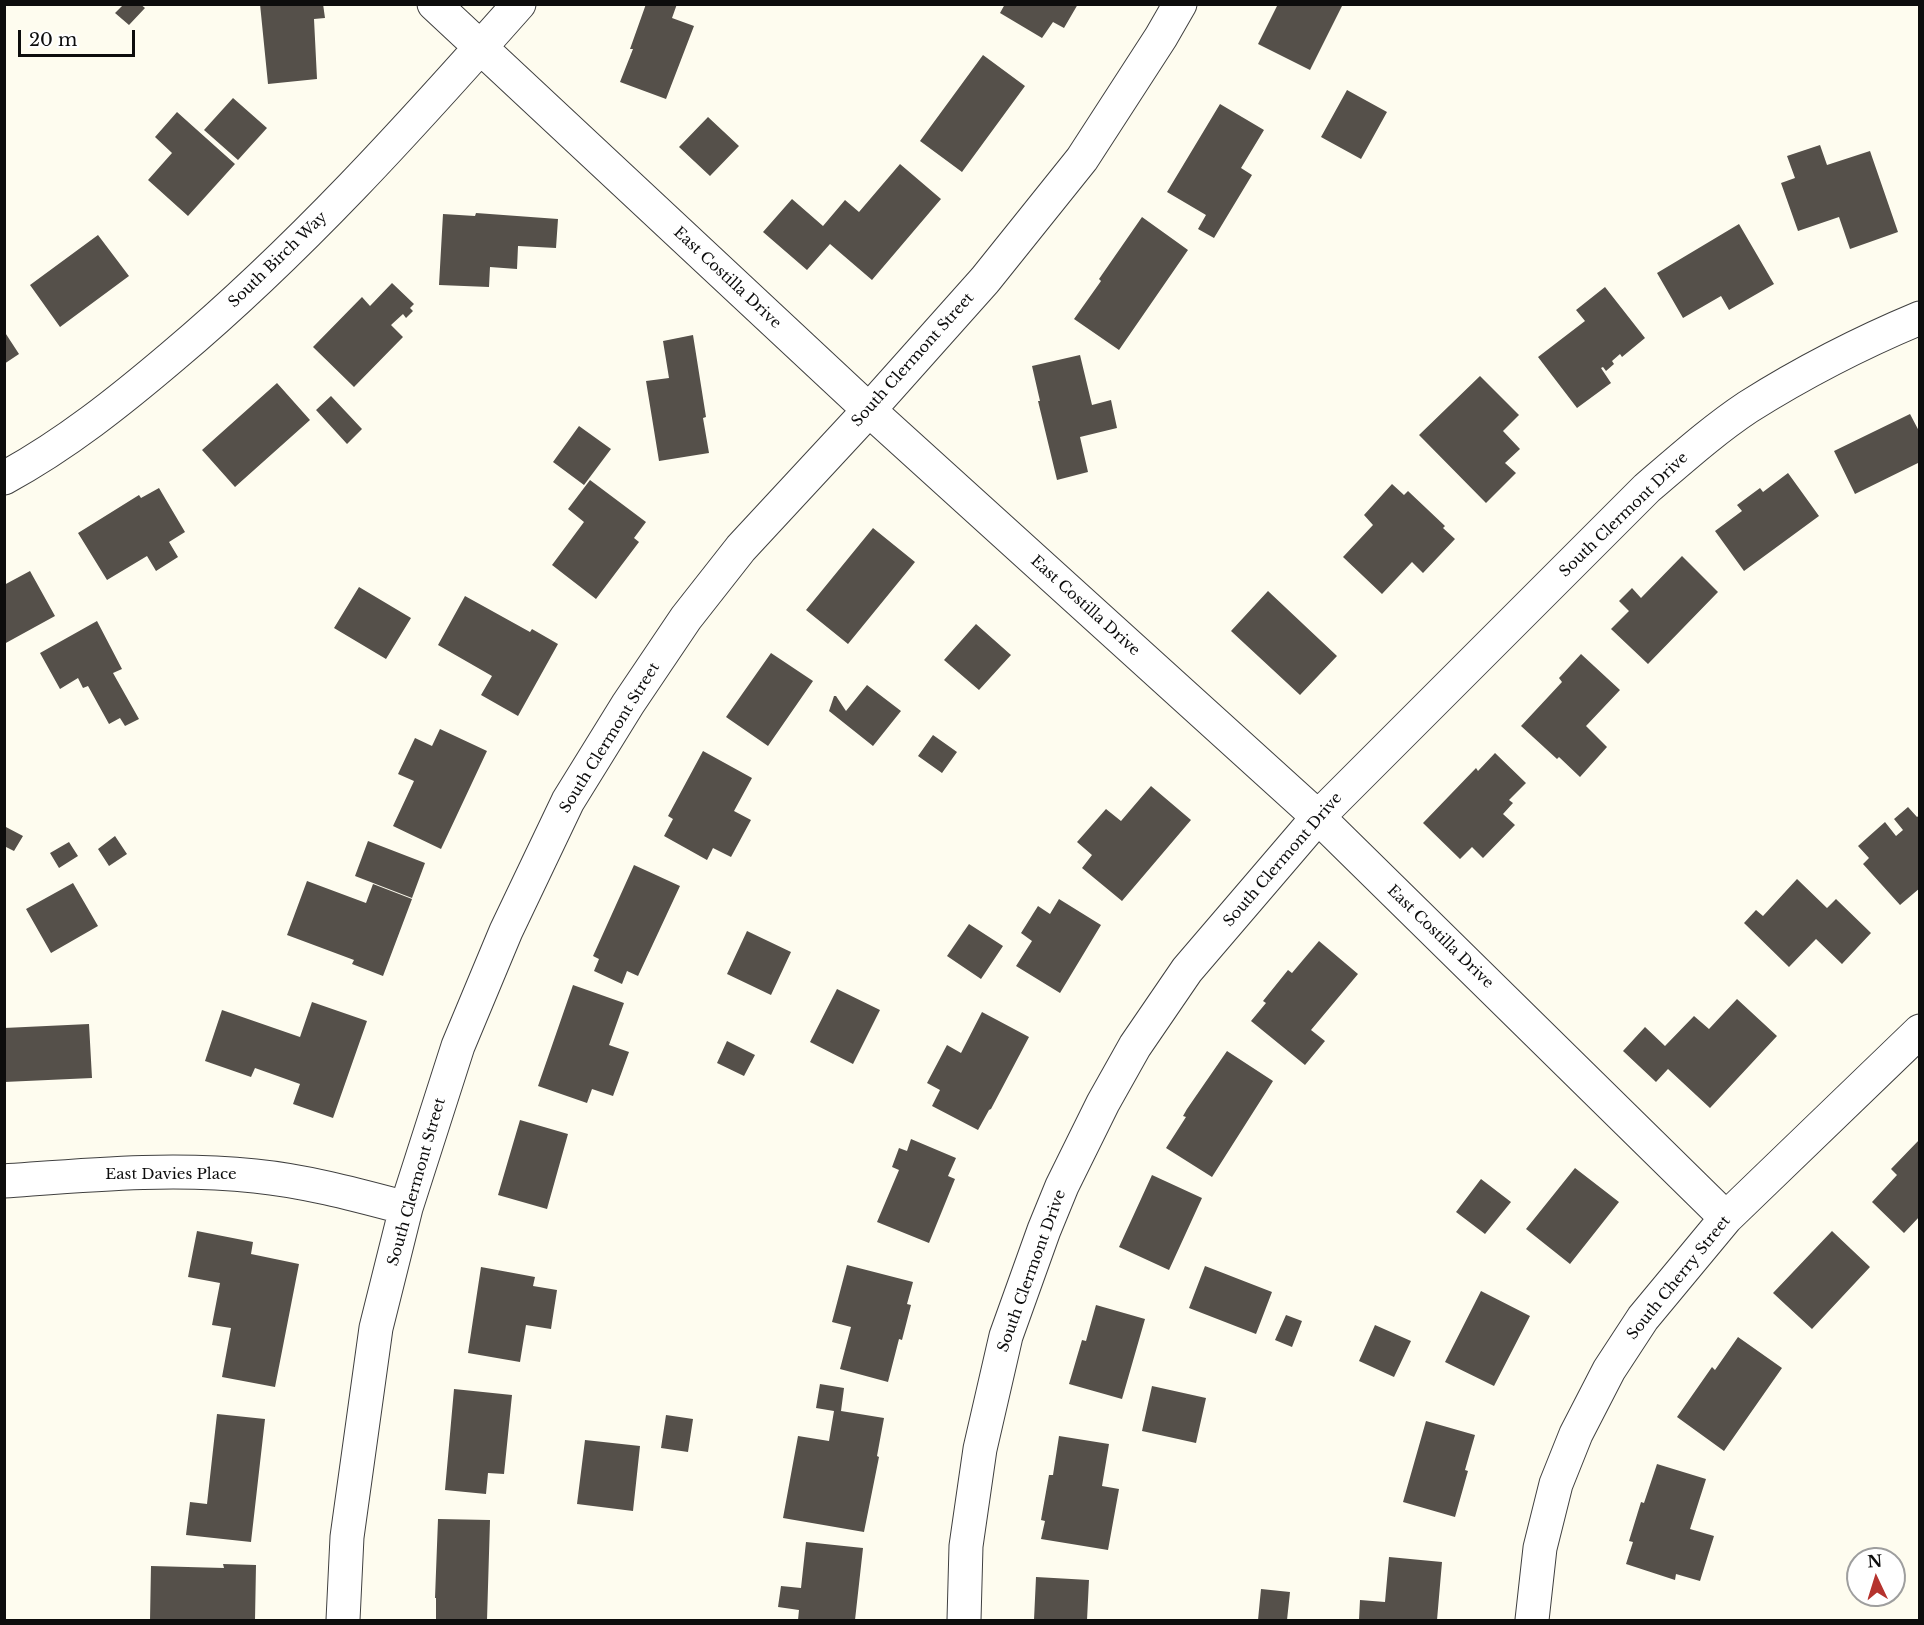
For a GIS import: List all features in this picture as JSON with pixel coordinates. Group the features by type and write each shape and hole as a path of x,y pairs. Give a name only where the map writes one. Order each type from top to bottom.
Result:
{"street":[{"name":"East Costilla Drive","path":"434,4 869,410 1318,817 1726,1218"},
{"name":"South Birch Way","path":"4,478 117,404 218,318 309,232 519,4"},
{"name":"South Clermont Street","path":"343,1620 347,1537 362,1418 376,1328 406,1208 458,1046 506,931 568,801 628,704 686,618 741,548 985,280 1082,159 1180,4"},
{"name":"South Clermont Drive","path":"964,1620 966,1546 980,1449 1006,1336 1062,1186 1103,1103 1135,1046 1187,970 1318,817 1647,488 1700,443 1747,408 1804,374 1876,336 1920,318"},
{"name":"South Cherry Street","path":"1532,1620 1540,1548 1556,1484 1576,1434 1609,1370 1643,1318 1726,1218 1920,1031"},
{"name":"East Davies Place","path":"4,1181 127,1172 206,1172 256,1176 330,1188 406,1208"}],"building":[{"path":"124,4 140,4 145,8 129,25 115,13"},
{"path":"260,4 323,4 325,18 314,19 317,79 268,84"},
{"path":"646,4 677,4 672,18 694,26 666,99 620,82 633,49 630,49"},
{"path":"1005,4 1078,4 1064,28 1053,22 1042,38 1000,13"},
{"path":"1278,4 1339,4 1342,6 1310,70 1258,44"},
{"path":"983,55 1025,86 962,172 920,141"},
{"path":"1347,90 1387,112 1361,159 1321,137"},
{"path":"233,98 267,128 238,160 204,130"},
{"path":"1220,104 1264,130 1241,168 1252,175 1214,238 1198,229 1206,215 1167,192"},
{"path":"177,112 235,164 188,216 148,180 172,153 155,137"},
{"path":"708,117 739,146 710,176 679,147"},
{"path":"1820,145 1827,165 1870,151 1898,232 1850,249 1839,217 1798,231 1781,183 1795,178 1787,156"},
{"path":"900,164 941,199 872,280 830,244 807,270 763,232 792,199 823,226 845,200 859,212"},
{"path":"476,213 558,219 556,248 518,246 517,269 490,267 489,287 439,285 443,214 475,216"},
{"path":"1142,217 1188,250 1119,350 1074,319"},
{"path":"1739,224 1774,284 1729,310 1721,296 1683,318 1657,273"},
{"path":"98,235 129,276 60,327 30,285"},
{"path":"392,283 414,304 410,308 413,311 406,318 403,314 391,325 403,337 354,387 313,347 362,297 370,306"},
{"path":"1605,287 1645,338 1622,357 1620,354 1606,371 1603,367 1601,368 1611,383 1577,408 1538,357 1585,321 1576,310"},
{"path":"4,331 19,354 4,364"},
{"path":"693,335 706,417 703,418 709,453 659,461 646,381 669,378 663,341"},
{"path":"1080,355 1092,405 1111,400 1117,428 1080,437 1088,472 1057,480 1032,366"},
{"path":"1480,376 1519,415 1503,431 1520,449 1505,463 1516,473 1486,503 1419,435"},
{"path":"277,383 310,420 235,487 202,450"},
{"path":"331,396 362,429 347,444 316,410"},
{"path":"1910,414 1920,433 1920,462 1855,494 1834,451"},
{"path":"579,426 611,449 584,485 553,462"},
{"path":"1788,473 1819,516 1744,571 1715,531 1742,511 1737,505 1760,488 1763,492"},
{"path":"590,480 646,522 634,538 639,542 596,599 552,565 584,522 568,509"},
{"path":"1392,484 1404,495 1408,491 1445,526 1443,528 1455,539 1423,573 1412,562 1382,594 1343,557 1373,525 1364,515"},
{"path":"159,488 185,532 169,542 178,557 156,571 147,556 107,580 78,533 139,495 141,498"},
{"path":"873,528 915,562 848,644 806,610"},
{"path":"1682,556 1718,592 1648,664 1611,629 1629,611 1619,601 1632,588 1641,598"},
{"path":"30,571 55,616 4,644 4,585"},
{"path":"359,587 411,618 386,659 334,628"},
{"path":"1268,591 1337,656 1300,695 1231,631"},
{"path":"465,596 530,632 532,629 558,644 518,716 481,695 492,676 438,645"},
{"path":"97,621 122,669 113,673 139,719 125,726 120,718 109,724 88,686 83,688 78,678 60,689 40,653"},
{"path":"976,624 1011,655 979,690 944,660"},
{"path":"771,653 813,681 768,746 726,717"},
{"path":"1581,654 1620,690 1586,726 1607,747 1580,777 1521,726 1562,682 1559,678"},
{"path":"867,685 901,711 873,746 829,711 834,696 836,696 846,711"},
{"path":"440,729 487,751 441,849 393,826 414,781 398,774 415,738 432,746"},
{"path":"933,735 957,752 942,773 918,756"},
{"path":"703,751 752,778 734,811 751,820 731,857 713,848 707,860 664,836 673,819 668,816"},
{"path":"1495,753 1526,783 1509,800 1513,803 1503,814 1515,825 1483,858 1472,847 1460,859 1423,823 1476,768 1478,771"},
{"path":"1151,786 1191,820 1122,901 1082,868 1092,855 1077,842 1106,809 1121,821"},
{"path":"1908,807 1917,817 1920,815 1920,888 1900,905 1863,864 1869,858 1858,846 1885,822 1896,836 1903,830 1894,819"},
{"path":"4,826 23,836 14,851 4,846"},
{"path":"115,836 127,854 109,866 98,849"},
{"path":"368,841 425,863 412,898 355,876"},
{"path":"69,842 78,856 59,868 50,853"},
{"path":"634,865 680,886 638,976 627,971 622,984 594,971 599,959 593,956"},
{"path":"1797,879 1827,908 1836,899 1871,933 1842,964 1816,939 1789,967 1744,923 1756,910 1763,916"},
{"path":"307,881 366,903 373,884 412,899 383,976 352,964 354,960 287,935"},
{"path":"73,883 98,926 51,953 26,909"},
{"path":"1059,899 1101,925 1060,993 1016,966 1032,941 1021,933 1038,906 1050,914"},
{"path":"969,924 1003,946 981,979 947,956"},
{"path":"747,931 791,952 771,995 727,974"},
{"path":"1319,941 1358,974 1311,1030 1325,1041 1305,1065 1251,1021 1266,1003 1263,1001 1288,970 1292,973"},
{"path":"573,985 624,1003 609,1045 629,1052 613,1096 592,1089 587,1103 538,1086"},
{"path":"837,989 880,1010 853,1064 810,1042"},
{"path":"1737,999 1777,1036 1710,1108 1668,1069 1656,1082 1623,1051 1645,1027 1665,1046 1694,1016 1709,1029"},
{"path":"312,1002 367,1021 333,1118 293,1104 300,1084 255,1068 251,1077 205,1061 222,1010 300,1037"},
{"path":"982,1012 1029,1037 978,1130 932,1106 940,1090 927,1083 947,1045 961,1053"},
{"path":"89,1024 92,1078 4,1082 4,1028"},
{"path":"727,1041 755,1055 744,1076 717,1063"},
{"path":"1227,1051 1273,1081 1212,1177 1166,1148 1186,1117 1183,1116 1187,1109"},
{"path":"520,1120 568,1134 547,1209 498,1195"},
{"path":"911,1139 956,1158 948,1176 955,1179 929,1243 877,1222 899,1170 892,1167 899,1148 907,1151"},
{"path":"1920,1139 1920,1216 1904,1233 1872,1202 1897,1175 1891,1169"},
{"path":"1575,1168 1619,1202 1570,1264 1526,1229"},
{"path":"1152,1175 1202,1198 1169,1270 1119,1247"},
{"path":"1481,1179 1511,1202 1485,1234 1456,1212"},
{"path":"197,1231 253,1242 251,1254 299,1264 275,1387 222,1377 231,1328 212,1325 220,1283 188,1277"},
{"path":"1832,1231 1870,1267 1812,1329 1773,1293"},
{"path":"847,1265 913,1282 907,1304 911,1305 888,1382 840,1369 851,1327 832,1322"},
{"path":"1205,1266 1272,1292 1256,1334 1189,1308"},
{"path":"481,1267 535,1277 533,1286 557,1290 551,1329 526,1325 520,1362 468,1353"},
{"path":"1481,1291 1530,1316 1494,1386 1445,1362"},
{"path":"1096,1305 1145,1319 1122,1399 1069,1384 1082,1340 1086,1341"},
{"path":"1286,1315 1302,1321 1292,1347 1275,1340"},
{"path":"1375,1325 1411,1341 1394,1377 1359,1361"},
{"path":"1738,1337 1782,1368 1724,1451 1677,1417 1712,1367 1715,1370"},
{"path":"820,1384 844,1388 841,1411 884,1418 877,1456 879,1457 864,1532 783,1518 798,1436 829,1441 834,1411 816,1408"},
{"path":"1152,1386 1206,1398 1196,1443 1142,1431"},
{"path":"454,1389 512,1395 504,1474 488,1473 486,1494 445,1490"},
{"path":"217,1414 265,1419 251,1542 186,1535 190,1502 207,1504"},
{"path":"666,1415 693,1419 688,1452 661,1448"},
{"path":"1426,1421 1475,1435 1455,1517 1403,1502"},
{"path":"1059,1436 1109,1444 1102,1486 1119,1489 1108,1550 1041,1539 1045,1521 1041,1520 1049,1475 1053,1475"},
{"path":"585,1440 640,1446 633,1511 577,1504"},
{"path":"1657,1464 1706,1479 1690,1529 1714,1536 1700,1581 1676,1574 1675,1580 1626,1564 1633,1542 1629,1541 1641,1502 1644,1503"},
{"path":"438,1519 490,1520 487,1620 436,1620"},
{"path":"806,1542 863,1548 855,1620 798,1620 799,1610 778,1607 781,1586 801,1588"},
{"path":"1389,1557 1442,1562 1437,1620 1359,1620 1360,1600 1385,1602"},
{"path":"223,1564 256,1565 255,1620 150,1620 151,1566 224,1568"},
{"path":"1036,1577 1089,1580 1087,1620 1034,1620"},
{"path":"1261,1589 1290,1592 1287,1620 1258,1620"}]}
